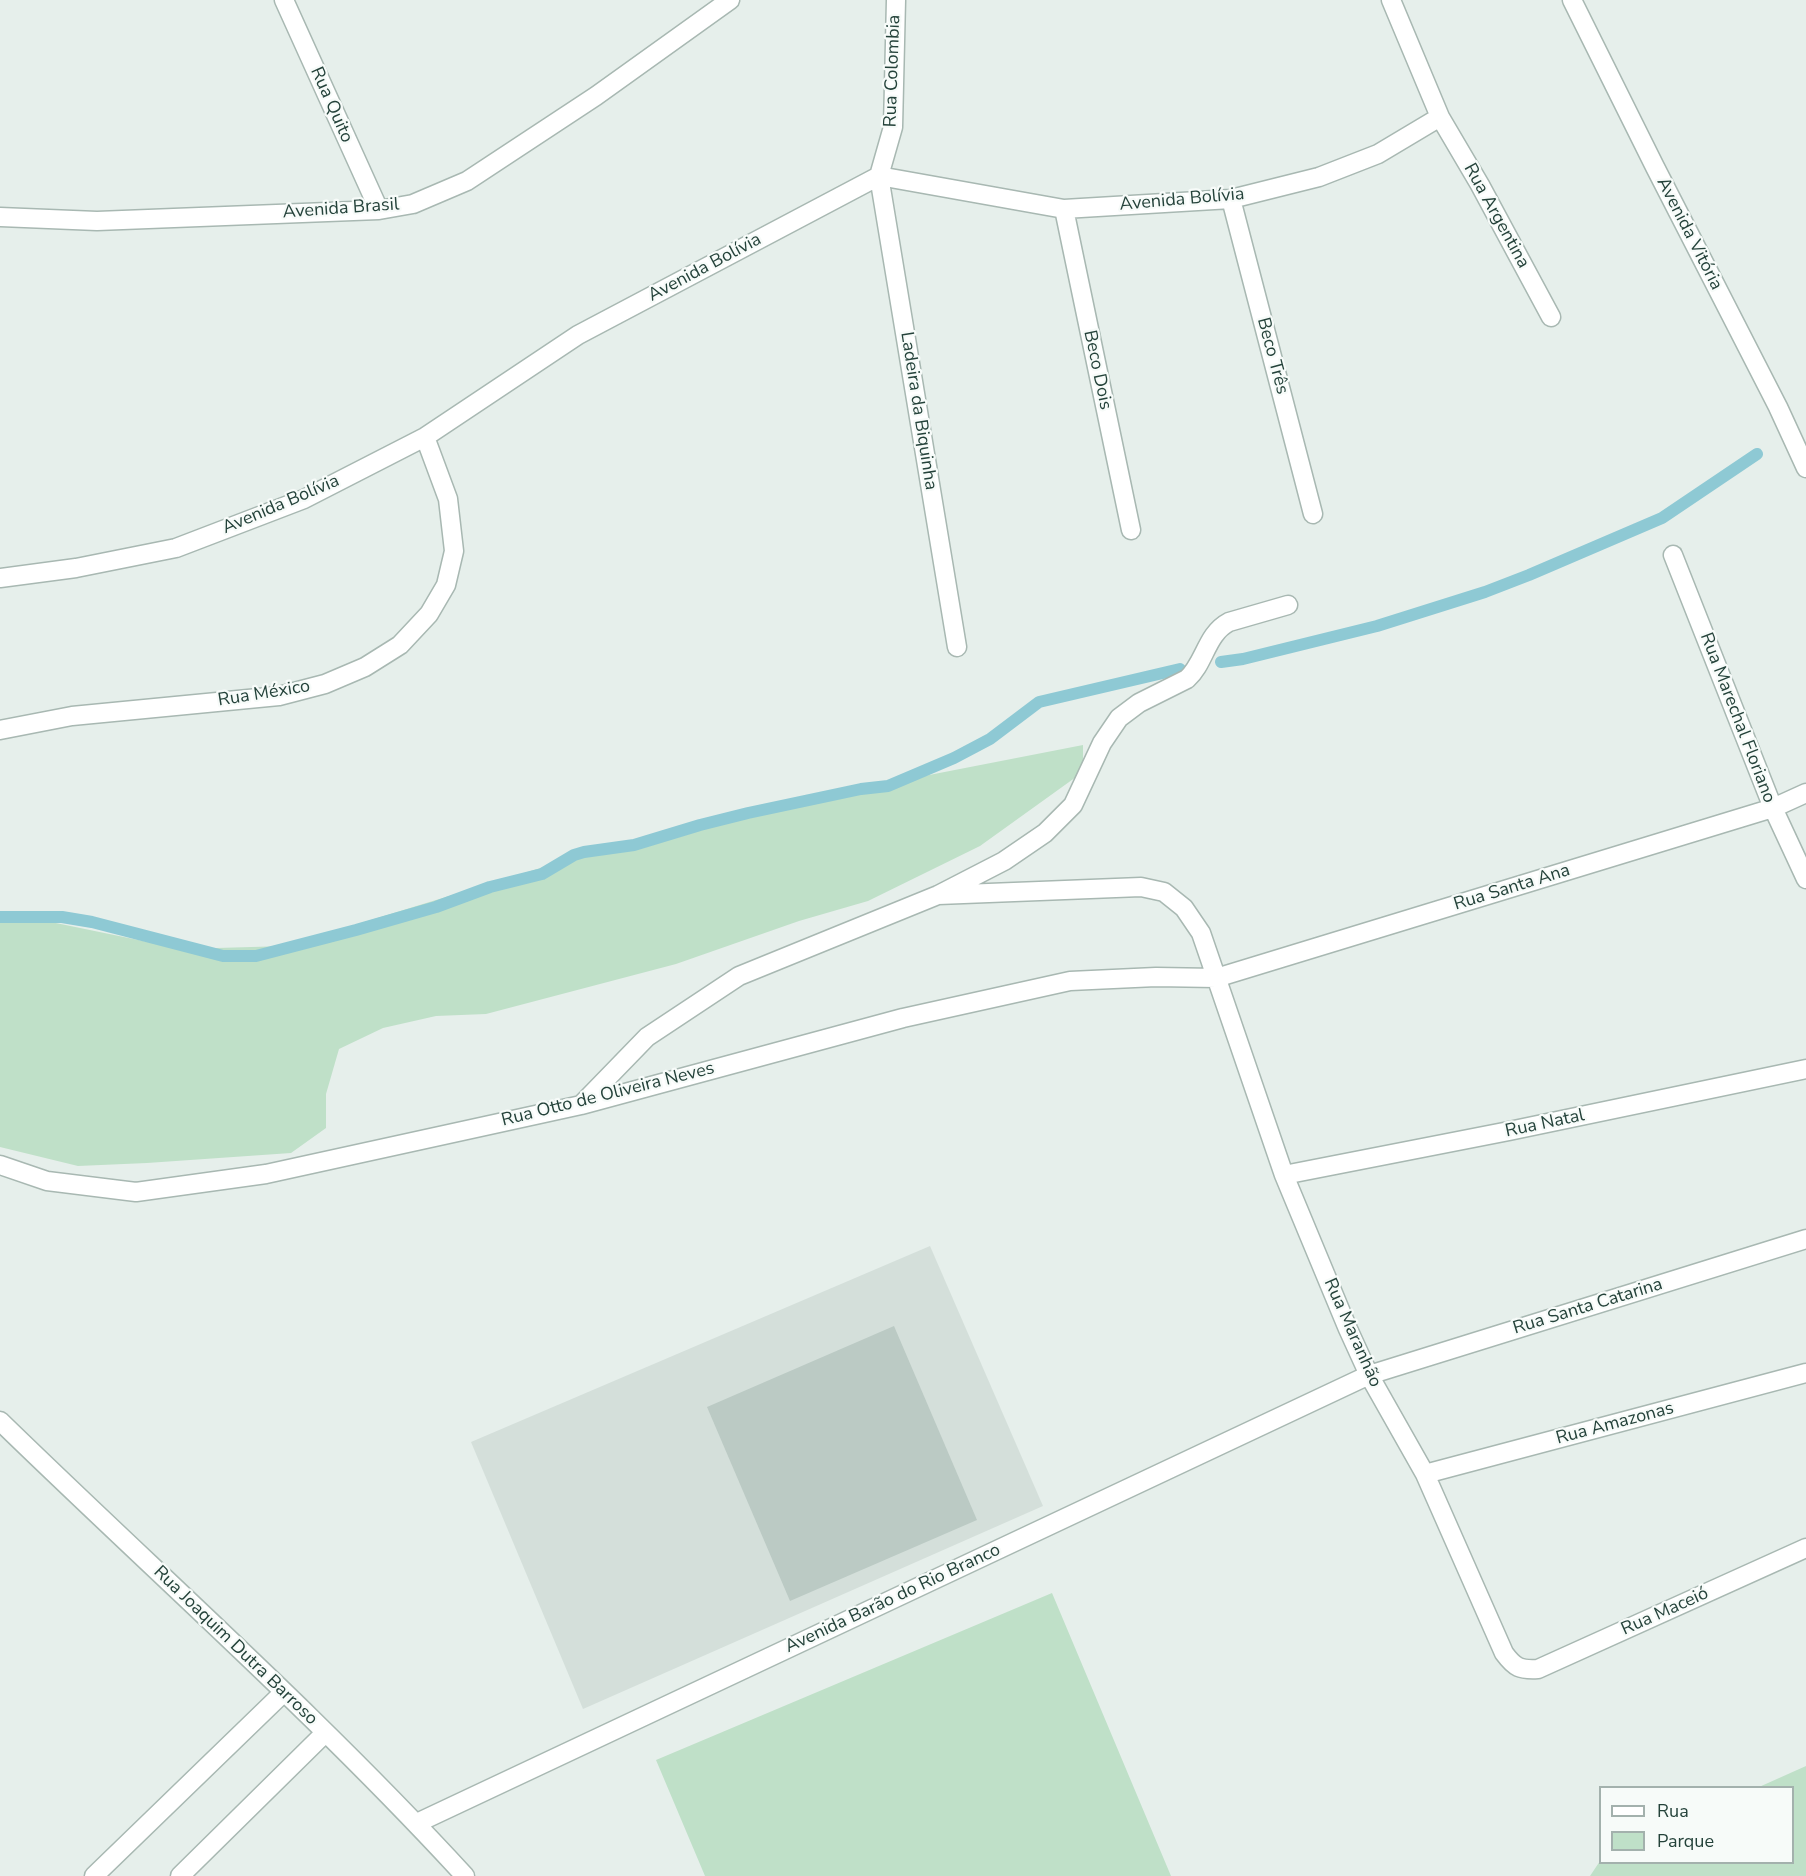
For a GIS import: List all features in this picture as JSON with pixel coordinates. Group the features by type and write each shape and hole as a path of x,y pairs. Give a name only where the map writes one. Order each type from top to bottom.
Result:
{"street":[{"name":"Rua Quito","path":"284,0 379,210"},
{"name":"Avenida Brasil","path":"0,217 97,221 379,210 413,204 467,181 596,96 730,0"},
{"name":"Rua Colombia","path":"879,176 893,127 896,0"},
{"name":"Rua Argentina","path":"1391,0 1440,117 1480,184 1551,316"},
{"name":"Avenida Vitória","path":"1572,0 1778,407 1806,468"},
{"name":"Avenida Bolívia","path":"0,578 76,568 176,548 304,499 425,437 578,335 879,176 1064,209 1231,198 1319,177 1378,154 1440,117"},
{"name":"Ladeira da Biquinha","path":"879,176 957,647"},
{"name":"Beco Três","path":"1231,198 1313,514"},
{"name":"Beco Dois","path":"1064,209 1131,530"},
{"name":"Rua México","path":"0,730 72,716 279,696 325,684 365,667 400,645 429,614 446,585 454,551 448,499 425,437"},
{"name":"Rua Marechal Floriano","path":"1673,555 1773,808 1806,879"},
{"path":"581,1105 647,1037 739,976 938,895 1004,861 1045,833 1073,805 1102,743 1119,718 1139,703 1193,674 1214,634 1221,627 1229,622 1288,605"},
{"name":"Rua Santa Ana","path":"1216,978 1773,808 1806,793"},
{"name":"Rua Maranhão","path":"938,895 1141,886 1164,892 1184,908 1201,933 1284,1175 1369,1375 1425,1474 1504,1653 1512,1664 1523,1670"},
{"name":"Rua Otto de Oliveira Neves","path":"0,1165 47,1181 136,1192 266,1174 581,1105 903,1018 1070,981 1156,977 1216,978"},
{"name":"Rua Natal","path":"1284,1175 1806,1069"},
{"name":"Rua Santa Catarina","path":"1369,1375 1806,1239"},
{"name":"Rua Amazonas","path":"1425,1474 1806,1373"},
{"name":"Avenida Barão do Rio Branco","path":"417,1824 1369,1375"},
{"name":"Rua Joaquim Dutra Barroso","path":"4,1431 284,1692 417,1824 465,1876"},
{"name":"Rua Maceió","path":"1523,1670 1538,1669 1806,1548"},
{"path":"94,1876 284,1692"},
{"path":"180,1876 325,1733"}],"shaded area":[{"path":"930,1246 1043,1506 583,1709 471,1442"}],"green space":[{"path":"1083,745 1083,772 980,846 868,901 799,921 676,964 486,1014 436,1016 383,1028 339,1049 326,1094 326,1128 291,1153 78,1166 0,1147 0,918 51,922 182,949 286,946 586,854 924,776"},
{"path":"1052,1593 1171,1876 705,1876 656,1760"},
{"path":"1806,1766 1806,1876 1590,1876 1599,1862 1794,1864 1794,1786 1761,1786"}],"building":[{"path":"894,1326 977,1520 790,1601 707,1407"}],"waterway":[{"path":"1221,662 1243,659 1377,626 1485,592 1529,575 1662,518 1757,454"},
{"path":"0,917 62,917 92,922 223,956 256,956 356,930 436,907 490,887 542,874 574,855 584,852 634,845 748,813 861,789 888,786 954,758 990,739 1039,702 1180,669"}]}
